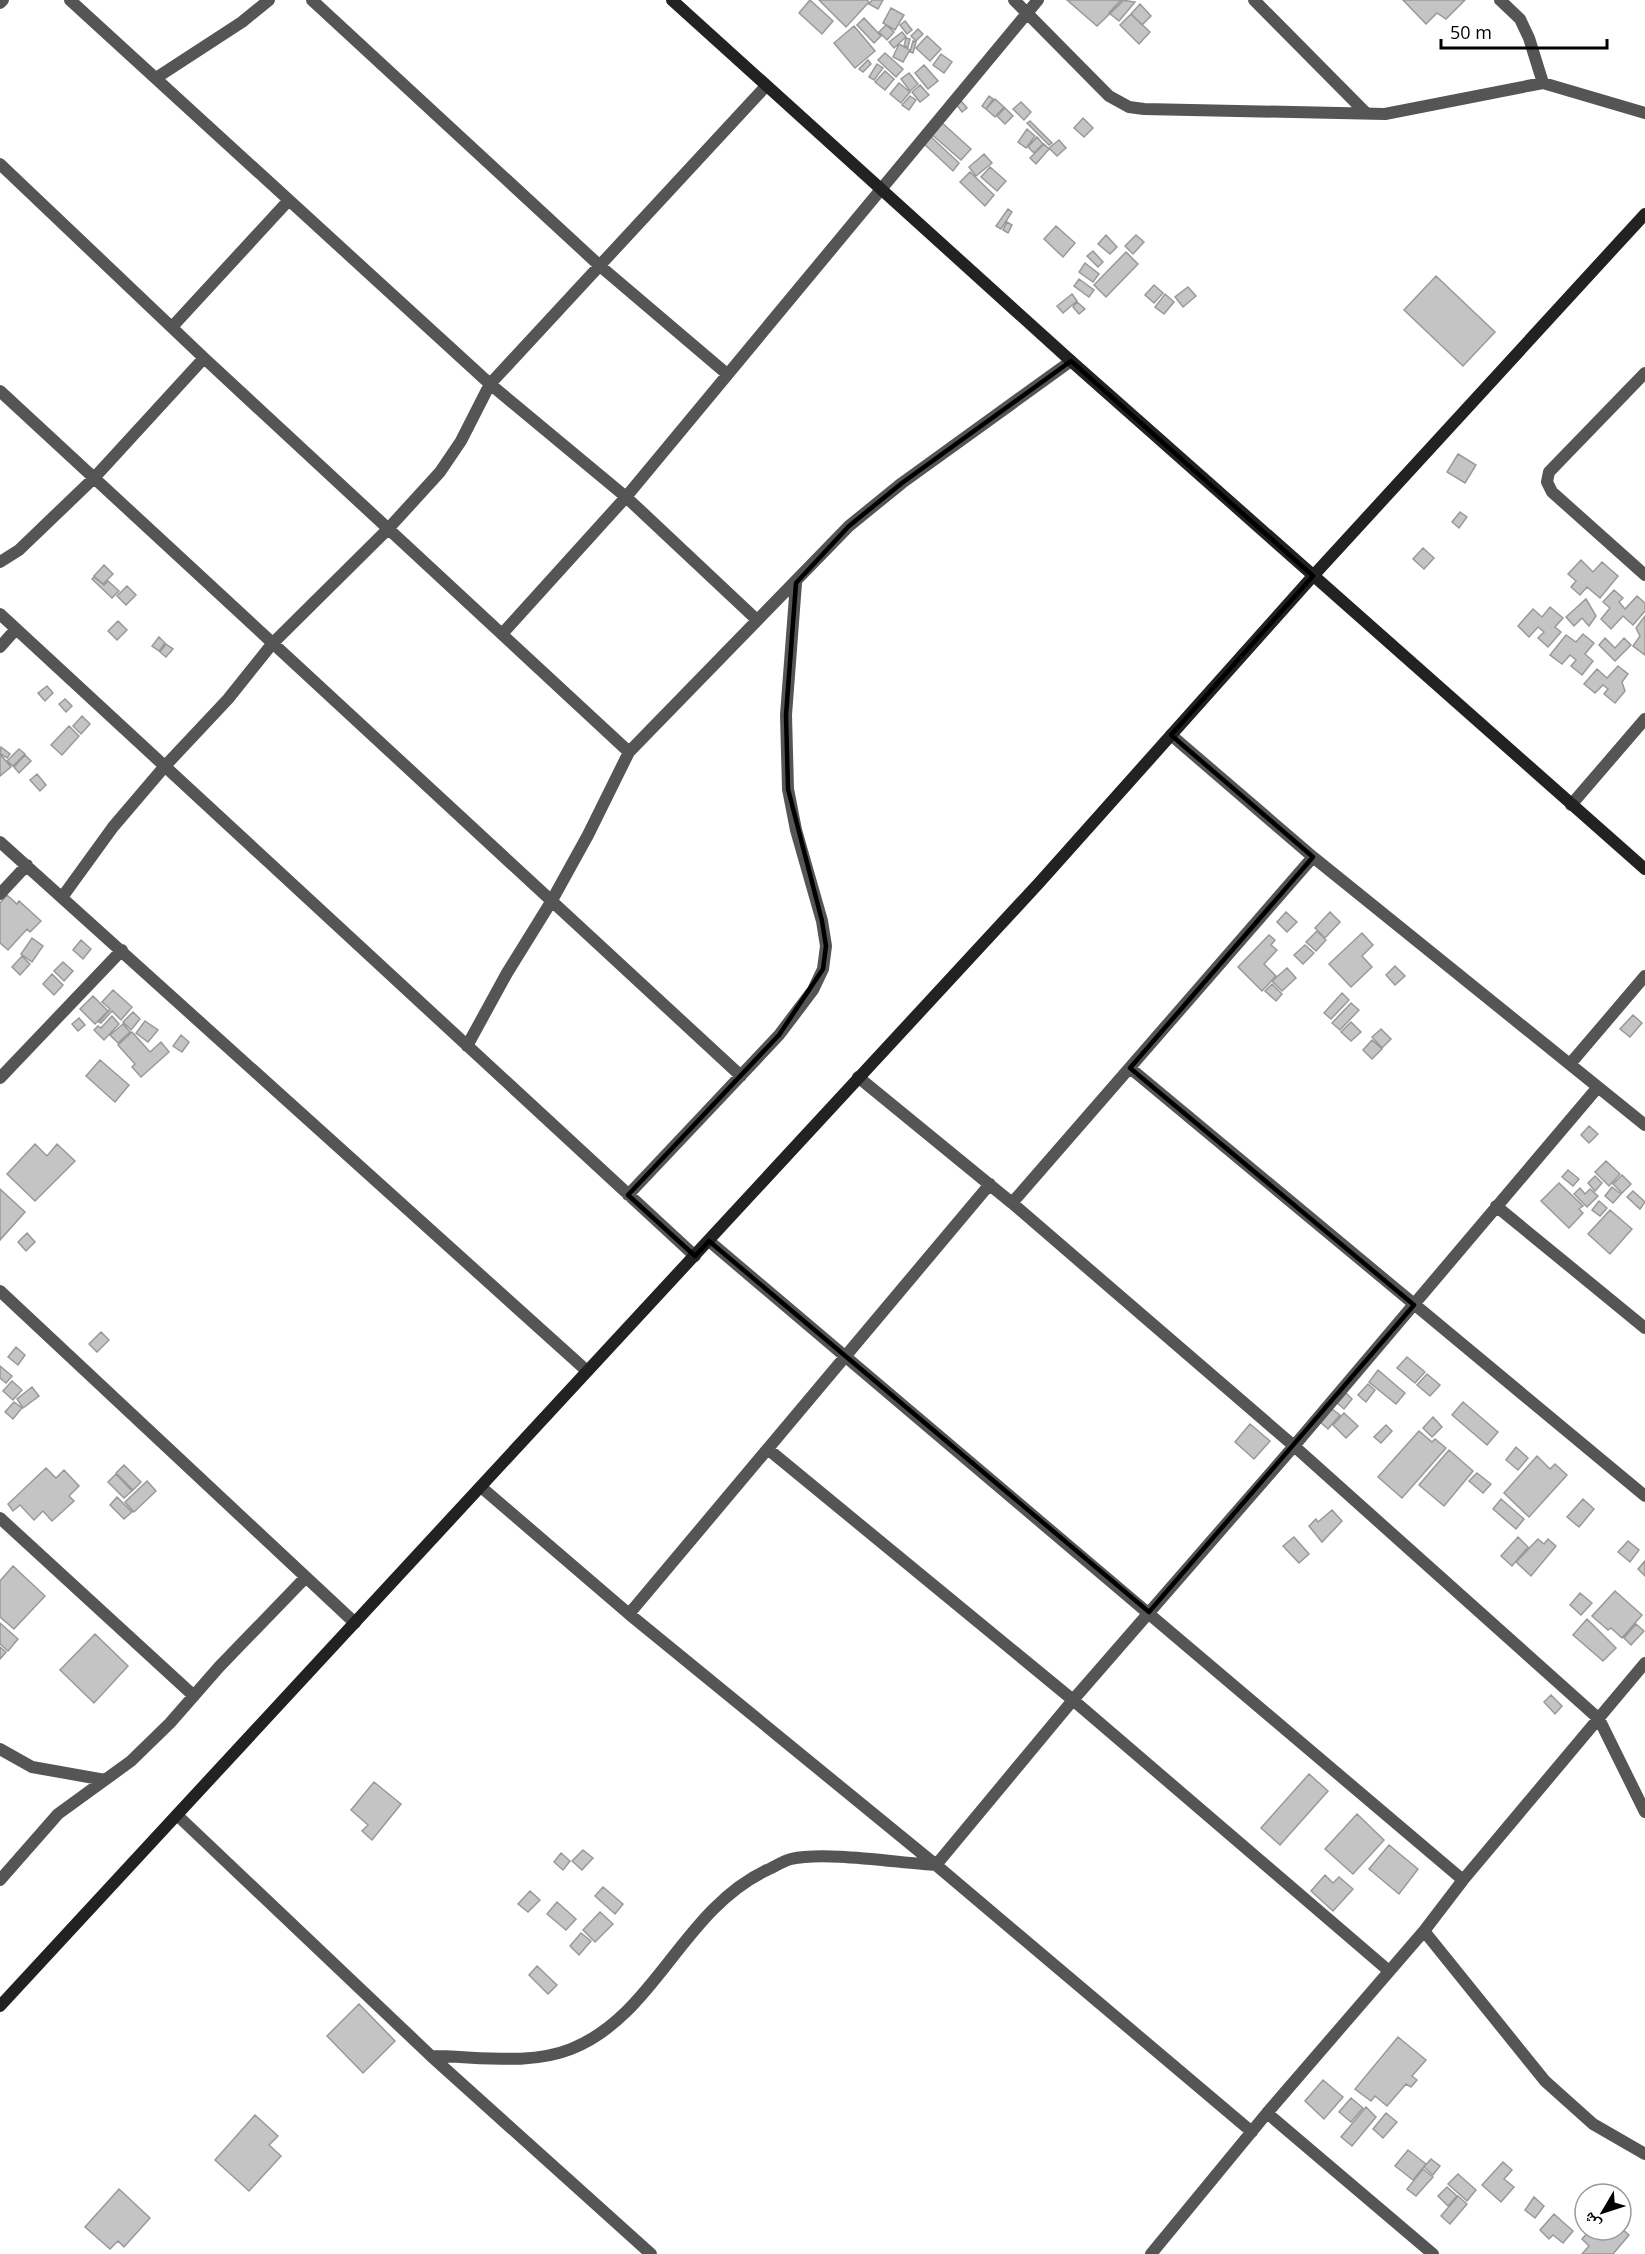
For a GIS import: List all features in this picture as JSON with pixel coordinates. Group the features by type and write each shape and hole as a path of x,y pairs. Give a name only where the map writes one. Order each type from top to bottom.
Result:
{"street":[{"path":"70,0 490,384 626,497 757,620"},
{"path":"156,78 242,22 269,0"},
{"path":"312,0 600,266 727,374"},
{"path":"672,0 1071,361 1645,869"},
{"path":"1014,0 1109,96 1129,107 1385,114 1543,83 1645,113"},
{"path":"502,634 626,497 1038,0"},
{"path":"1254,0 1367,114"},
{"path":"1500,0 1520,20 1543,83"},
{"path":"63,896 105,837 165,766 217,712 272,644 388,529 440,472 461,441 490,384 766,86"},
{"path":"0,164 204,358 629,752"},
{"path":"172,327 289,200"},
{"path":"0,2007 709,1241 1645,214"},
{"path":"0,562 19,550 94,478 204,358"},
{"path":"468,1046 507,973 551,902 629,752 849,526 893,490 1071,361"},
{"path":"1645,373 1549,472 1547,482 1552,492 1645,574"},
{"path":"0,391 741,1076"},
{"path":"628,1195 779,1035 813,990 823,969 826,946 822,921 796,830 788,789 786,716 796,583"},
{"path":"0,614 695,1256"},
{"path":"0,647 16,629"},
{"path":"1571,805 1645,719"},
{"path":"1171,735 1313,857 1645,1125"},
{"path":"0,842 63,896 587,1371"},
{"path":"1012,1203 1313,857"},
{"path":"0,894 27,865"},
{"path":"2,1073 122,950"},
{"path":"1570,1064 1645,976"},
{"path":"1130,1068 1645,1496"},
{"path":"858,1077 990,1184 1294,1446 1599,1719 1645,1812"},
{"path":"936,1865 1073,1700 1294,1446 1598,1087"},
{"path":"629,1614 990,1184"},
{"path":"1496,1206 1645,1328"},
{"path":"709,1241 1463,1880"},
{"path":"0,1291 355,1623"},
{"path":"769,1450 1073,1700 1389,1971"},
{"path":"481,1487 629,1614 936,1865 1252,2132"},
{"path":"0,1518 194,1696"},
{"path":"0,1880 58,1814 131,1761 170,1723 306,1577"},
{"path":"1151,2254 1267,2113 1424,1931 1463,1880 1645,1663"},
{"path":"0,1749 32,1767 105,1780"},
{"path":"177,1815 431,2055 651,2254"},
{"path":"431,2055 528,2057 570,2049 608,2028 637,1999 706,1914 726,1895 752,1877 791,1859 822,1857 936,1865"},
{"path":"1424,1931 1545,2081 1593,2124 1645,2154"},
{"path":"1267,2113 1433,2254"}],"highlighted area":[{"path":"1071,361 1313,576 1171,735 1313,857 1130,1068 1414,1305 1149,1612 709,1241 695,1256 628,1195 779,1035 823,969 826,946 822,921 788,789 786,715 796,583 849,526 902,483"}],"building":[{"path":"810,0 833,21 822,34 799,13"},
{"path":"819,0 867,0 869,2 846,27"},
{"path":"872,0 883,0 878,9 869,4"},
{"path":"1067,0 1120,0 1122,2 1097,26"},
{"path":"1121,0 1135,2 1119,21 1109,13"},
{"path":"1403,0 1465,0 1446,19 1437,13 1426,24"},
{"path":"1140,4 1151,16 1142,25 1131,14"},
{"path":"891,8 904,15 895,30 883,23"},
{"path":"1131,14 1150,32 1139,44 1120,25"},
{"path":"864,18 881,36 874,43 857,25"},
{"path":"905,21 912,30 907,34 900,25"},
{"path":"886,25 894,32 887,40 879,32"},
{"path":"854,26 875,51 855,68 834,43"},
{"path":"918,29 923,34 916,41 911,36"},
{"path":"902,32 906,37 894,48 889,42"},
{"path":"927,36 941,49 930,61 916,48"},
{"path":"906,38 910,39 908,47 904,46"},
{"path":"913,41 916,42 913,53 910,52"},
{"path":"899,44 910,50 903,62 893,57"},
{"path":"885,53 903,69 896,77 878,60"},
{"path":"941,54 952,62 944,73 933,65"},
{"path":"868,60 871,64 863,72 859,69"},
{"path":"877,64 883,68 874,80 869,77"},
{"path":"924,65 938,81 928,89 915,73"},
{"path":"885,71 894,79 885,90 875,82"},
{"path":"909,73 918,84 910,91 901,79"},
{"path":"899,83 910,92 901,103 890,94"},
{"path":"920,85 929,95 920,102 912,92"},
{"path":"910,96 916,100 909,110 902,105"},
{"path":"989,96 993,99 986,109 982,106"},
{"path":"995,99 1004,107 995,117 986,109"},
{"path":"961,101 967,108 962,112 956,104"},
{"path":"1021,102 1031,112 1024,120 1013,109"},
{"path":"1005,108 1013,116 1005,124 997,116"},
{"path":"1083,118 1093,128 1084,137 1074,128"},
{"path":"940,121 971,149 961,160 930,133"},
{"path":"1030,121 1052,143 1049,145 1027,123"},
{"path":"1027,129 1035,136 1026,148 1018,142"},
{"path":"929,135 959,163 953,171 922,142"},
{"path":"1037,137 1043,144 1034,153 1028,147"},
{"path":"1059,140 1066,148 1057,156 1049,148"},
{"path":"1044,144 1049,149 1036,164 1030,158"},
{"path":"984,154 992,163 976,176 969,167"},
{"path":"990,167 1006,181 997,191 981,177"},
{"path":"970,172 994,195 985,206 960,182"},
{"path":"1008,209 1012,212 1001,229 996,226"},
{"path":"1007,222 1012,225 1008,233 1003,230"},
{"path":"1056,226 1075,243 1063,257 1044,239"},
{"path":"1106,235 1117,247 1110,254 1098,244"},
{"path":"1136,235 1144,242 1133,254 1125,246"},
{"path":"1093,251 1103,262 1098,267 1087,256"},
{"path":"1126,252 1138,264 1106,297 1094,285"},
{"path":"1085,263 1099,274 1093,282 1079,272"},
{"path":"1436,276 1495,332 1463,366 1404,310"},
{"path":"1079,279 1094,290 1089,297 1074,286"},
{"path":"1154,285 1163,293 1154,303 1145,295"},
{"path":"1188,287 1196,296 1183,307 1175,297"},
{"path":"1072,294 1077,301 1063,313 1057,306"},
{"path":"1165,294 1174,302 1164,314 1155,307"},
{"path":"1077,302 1085,309 1079,314 1073,307"},
{"path":"1458,454 1476,465 1465,483 1447,472"},
{"path":"1460,512 1467,517 1459,528 1452,522"},
{"path":"1423,548 1434,558 1424,569 1413,559"},
{"path":"1581,560 1593,572 1602,562 1618,576 1600,598 1587,587 1580,595 1571,587 1576,581 1568,574"},
{"path":"104,565 113,574 103,584 94,576"},
{"path":"94,577 104,585 108,581 119,591 112,598 92,579"},
{"path":"127,586 136,595 126,605 117,596"},
{"path":"1614,590 1623,598 1619,602 1625,609 1637,596 1645,603 1645,611 1633,625 1623,616 1611,629 1601,619 1610,608 1603,602"},
{"path":"1586,599 1596,616 1589,626 1582,618 1574,626 1566,617"},
{"path":"1550,607 1563,618 1555,627 1561,632 1548,647 1538,638 1544,632 1538,627 1529,637 1518,626 1533,609 1542,617"},
{"path":"1645,616 1645,655 1633,646 1640,636 1636,628"},
{"path":"118,621 127,630 117,640 108,631"},
{"path":"1583,634 1594,643 1585,654 1593,661 1582,675 1571,666 1576,660 1570,655 1562,664 1550,655 1566,635 1576,642"},
{"path":"159,637 165,643 159,651 152,646"},
{"path":"1605,638 1615,648 1624,638 1631,645 1615,661 1599,645"},
{"path":"166,644 173,649 166,657 160,652"},
{"path":"1618,666 1628,674 1622,682 1625,691 1615,703 1604,694 1608,689 1603,685 1595,693 1584,684 1597,669 1607,678"},
{"path":"47,686 53,693 45,701 38,693"},
{"path":"65,699 72,706 66,712 59,704"},
{"path":"82,716 90,724 81,734 73,726"},
{"path":"69,726 79,736 62,755 51,745"},
{"path":"1,747 10,754 7,758 0,753"},
{"path":"19,749 25,754 13,766 7,761"},
{"path":"0,754 11,767 0,776"},
{"path":"25,755 31,761 19,773 14,767"},
{"path":"37,774 46,785 40,791 30,780"},
{"path":"7,895 17,904 19,901 41,921 30,932 27,929 8,950 0,943 0,903"},
{"path":"1286,912 1297,922 1287,932 1277,922"},
{"path":"1330,912 1340,922 1325,938 1315,928"},
{"path":"1317,931 1326,940 1316,951 1306,942"},
{"path":"1362,933 1373,945 1362,956 1372,967 1351,987 1329,964"},
{"path":"1269,935 1275,940 1271,945 1277,950 1264,964 1276,976 1262,991 1238,967"},
{"path":"32,938 43,946 32,962 21,954"},
{"path":"81,940 91,949 83,959 73,950"},
{"path":"1305,945 1314,953 1303,964 1294,955"},
{"path":"22,956 30,964 20,975 12,967"},
{"path":"63,962 73,971 64,981 54,971"},
{"path":"1395,966 1405,976 1395,985 1386,975"},
{"path":"1287,968 1296,978 1282,991 1272,981"},
{"path":"52,974 63,985 54,995 43,984"},
{"path":"1272,984 1282,994 1276,1001 1265,991"},
{"path":"113,990 132,1007 121,1020 112,1011 101,1023 99,1022 110,1009 102,1002"},
{"path":"1342,993 1349,1000 1331,1019 1324,1013"},
{"path":"93,996 108,1011 95,1024 80,1009"},
{"path":"1351,1003 1359,1010 1340,1030 1332,1023"},
{"path":"133,1012 140,1019 131,1030 123,1022"},
{"path":"1633,1015 1642,1023 1630,1037 1620,1029"},
{"path":"112,1016 119,1024 104,1040 94,1030 98,1026 101,1028"},
{"path":"79,1018 85,1025 78,1031 72,1024"},
{"path":"145,1021 158,1030 148,1042 136,1033"},
{"path":"1351,1022 1361,1032 1351,1041 1341,1032"},
{"path":"123,1024 130,1032 118,1043 110,1035"},
{"path":"1381,1029 1391,1039 1382,1048 1372,1037"},
{"path":"132,1032 150,1052 161,1042 169,1052 141,1077 132,1067 135,1064 118,1045"},
{"path":"181,1035 189,1042 182,1052 173,1046"},
{"path":"1372,1040 1382,1049 1372,1059 1363,1050"},
{"path":"100,1060 129,1085 115,1102 86,1076"},
{"path":"1589,1126 1598,1134 1589,1143 1581,1135"},
{"path":"35,1144 47,1156 57,1144 75,1161 35,1201 7,1174"},
{"path":"1606,1161 1620,1174 1609,1186 1595,1172"},
{"path":"1568,1170 1579,1179 1573,1186 1562,1177"},
{"path":"1622,1175 1631,1184 1622,1193 1613,1184"},
{"path":"1595,1176 1602,1183 1595,1191 1588,1183"},
{"path":"1559,1183 1583,1206 1579,1209 1583,1213 1569,1228 1541,1201"},
{"path":"1612,1187 1621,1194 1613,1203 1605,1196"},
{"path":"1580,1188 1585,1194 1590,1189 1598,1196 1587,1207 1574,1194"},
{"path":"0,1189 25,1212 0,1240"},
{"path":"1633,1191 1645,1202 1640,1209 1627,1197"},
{"path":"1599,1201 1607,1208 1600,1216 1592,1210"},
{"path":"1610,1210 1632,1229 1610,1254 1588,1234"},
{"path":"27,1233 35,1242 26,1251 18,1242"},
{"path":"101,1332 109,1340 97,1352 89,1344"},
{"path":"16,1347 25,1355 18,1365 8,1357"},
{"path":"1407,1357 1425,1372 1415,1383 1397,1368"},
{"path":"0,1366 12,1376 6,1383 0,1378"},
{"path":"1378,1370 1405,1393 1396,1404 1369,1382"},
{"path":"1427,1374 1440,1385 1430,1396 1417,1385"},
{"path":"12,1381 22,1390 13,1400 3,1391"},
{"path":"1368,1384 1375,1390 1366,1402 1358,1395"},
{"path":"32,1387 39,1396 23,1408 17,1399"},
{"path":"1346,1393 1352,1399 1344,1409 1337,1403"},
{"path":"14,1402 22,1408 13,1419 5,1412"},
{"path":"1463,1402 1498,1432 1487,1445 1452,1415"},
{"path":"1332,1409 1340,1415 1328,1429 1320,1422"},
{"path":"1344,1413 1358,1426 1346,1438 1333,1425"},
{"path":"1433,1417 1442,1427 1432,1437 1423,1428"},
{"path":"1250,1424 1270,1441 1254,1459 1235,1442"},
{"path":"1386,1425 1392,1431 1381,1443 1374,1437"},
{"path":"1419,1431 1432,1442 1435,1439 1446,1448 1402,1498 1378,1477"},
{"path":"1516,1447 1528,1458 1518,1470 1506,1460"},
{"path":"1449,1450 1473,1471 1444,1506 1419,1485"},
{"path":"1537,1456 1550,1469 1555,1464 1567,1475 1529,1517 1504,1493"},
{"path":"124,1465 141,1482 133,1490 116,1473"},
{"path":"46,1468 56,1478 64,1470 79,1486 69,1496 74,1501 52,1521 43,1511 34,1520 20,1505 13,1511 8,1504"},
{"path":"1477,1473 1491,1484 1483,1493 1469,1481"},
{"path":"116,1474 132,1491 124,1498 108,1482"},
{"path":"147,1481 156,1491 134,1512 125,1502"},
{"path":"117,1497 132,1512 124,1519 110,1505"},
{"path":"1501,1499 1524,1519 1516,1529 1493,1509"},
{"path":"1583,1499 1594,1509 1579,1527 1567,1517"},
{"path":"1332,1510 1342,1521 1322,1542 1309,1526 1316,1519 1318,1522"},
{"path":"1294,1537 1309,1554 1299,1563 1283,1546"},
{"path":"1518,1537 1528,1547 1512,1566 1501,1556"},
{"path":"1538,1539 1544,1544 1548,1539 1556,1546 1531,1576 1516,1562"},
{"path":"1628,1541 1639,1550 1630,1562 1618,1552"},
{"path":"1645,1561 1645,1576 1638,1569"},
{"path":"13,1566 45,1596 14,1629 0,1617 0,1581"},
{"path":"1615,1591 1642,1615 1622,1638 1611,1628 1608,1630 1592,1616"},
{"path":"1580,1593 1592,1603 1581,1615 1570,1605"},
{"path":"1587,1619 1616,1648 1603,1661 1573,1635"},
{"path":"0,1623 18,1639 8,1651 0,1644"},
{"path":"1636,1624 1644,1631 1631,1645 1624,1638"},
{"path":"95,1634 128,1666 94,1703 60,1670"},
{"path":"0,1647 6,1652 0,1659"},
{"path":"1551,1695 1562,1706 1555,1714 1544,1702"},
{"path":"1309,1774 1328,1791 1280,1845 1261,1828"},
{"path":"374,1782 401,1804 372,1840 362,1831 368,1825 351,1810"},
{"path":"1357,1814 1384,1840 1353,1874 1325,1849"},
{"path":"1389,1845 1418,1869 1399,1894 1369,1869"},
{"path":"583,1850 593,1858 582,1870 572,1861"},
{"path":"561,1853 570,1861 563,1870 554,1862"},
{"path":"1325,1875 1333,1883 1339,1877 1353,1889 1333,1911 1311,1891"},
{"path":"603,1887 623,1904 615,1914 595,1896"},
{"path":"530,1891 540,1900 528,1912 518,1904"},
{"path":"557,1902 576,1919 566,1930 547,1914"},
{"path":"600,1912 613,1924 595,1942 583,1930"},
{"path":"581,1933 591,1941 579,1955 570,1946"},
{"path":"537,1966 557,1985 548,1994 529,1975"},
{"path":"359,2004 395,2041 363,2073 327,2036"},
{"path":"1398,2037 1426,2060 1412,2076 1417,2080 1411,2087 1406,2084 1387,2106 1375,2096 1371,2101 1355,2089"},
{"path":"1323,2080 1343,2097 1324,2119 1305,2101"},
{"path":"1351,2098 1363,2108 1351,2122 1339,2112"},
{"path":"1366,2107 1376,2117 1352,2146 1341,2137"},
{"path":"1386,2113 1397,2122 1383,2138 1373,2129"},
{"path":"255,2115 278,2136 269,2145 281,2156 249,2191 215,2160"},
{"path":"1408,2150 1426,2164 1413,2180 1395,2166"},
{"path":"1431,2159 1440,2166 1433,2175 1424,2167"},
{"path":"1503,2162 1512,2170 1504,2179 1514,2187 1501,2202 1482,2185"},
{"path":"1423,2169 1433,2177 1416,2196 1407,2189"},
{"path":"1458,2174 1476,2190 1467,2201 1448,2184"},
{"path":"1447,2187 1457,2196 1448,2206 1438,2196"},
{"path":"119,2189 150,2218 124,2247 118,2241 110,2249 85,2227"},
{"path":"1458,2196 1467,2204 1450,2224 1441,2216"},
{"path":"1534,2197 1544,2206 1535,2218 1525,2210"},
{"path":"1554,2214 1573,2231 1563,2243 1553,2235 1549,2239 1540,2230"},
{"path":"1585,2242 1623,2242 1613,2254 1582,2254 1589,2246"}]}
